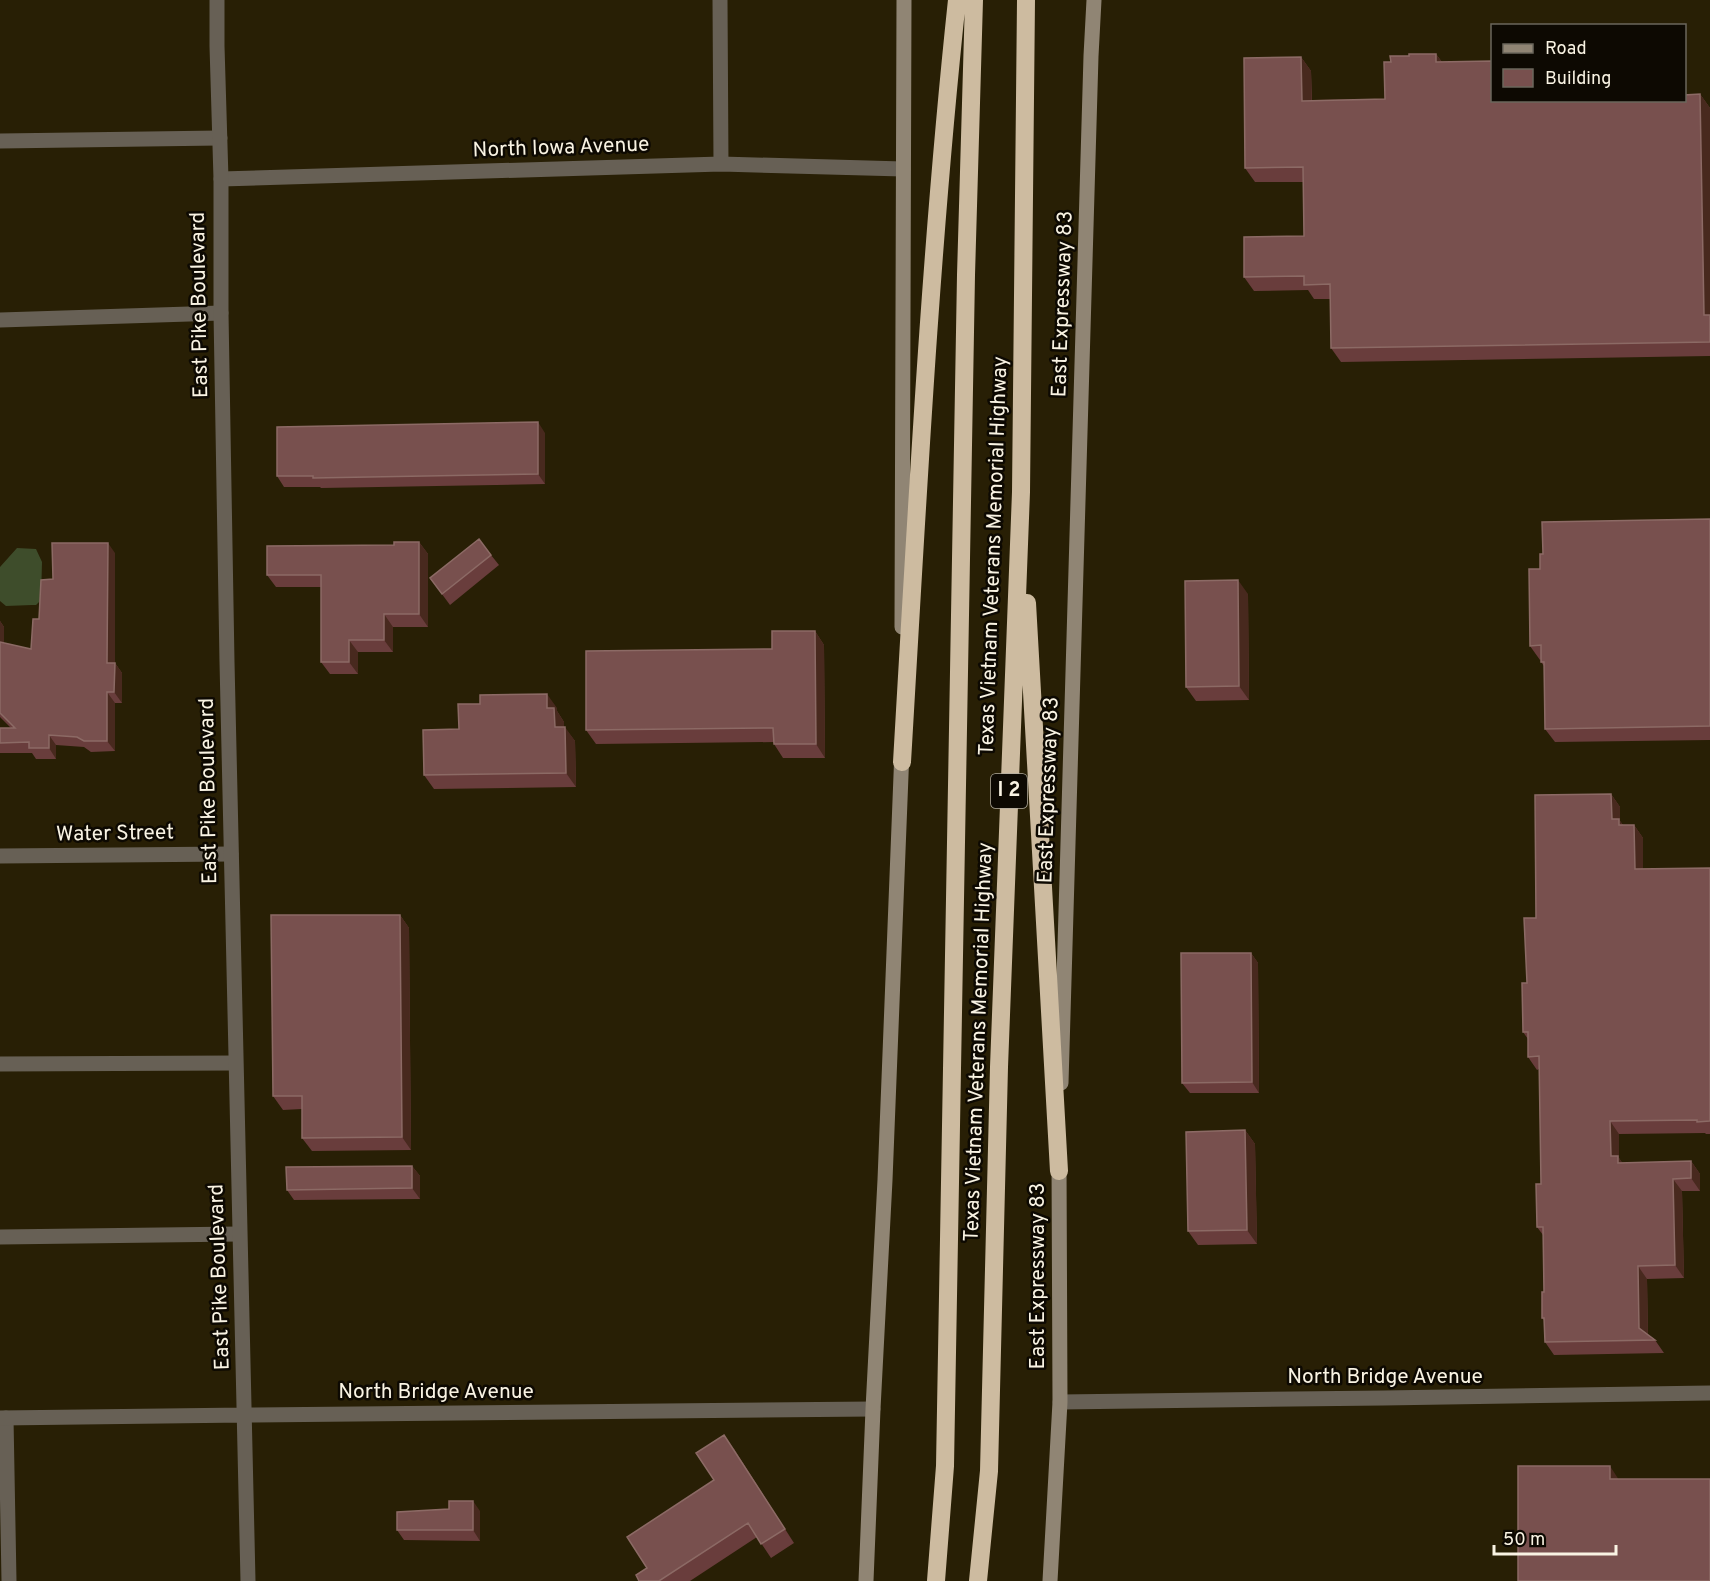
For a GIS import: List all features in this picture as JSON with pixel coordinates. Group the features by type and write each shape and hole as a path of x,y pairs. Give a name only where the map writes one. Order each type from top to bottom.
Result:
{"highway":[{"path":"902,762 925,373 946,104 957,0"},
{"name":"Texas Vietnam Veterans Memorial Highway","path":"936,1581 946,1454 966,287 974,0"},
{"name":"Texas Vietnam Veterans Memorial Highway","path":"978,1581 989,1472 999,1067 1021,492 1026,0"},
{"path":"1021,492 1059,1171"}],"main road":[{"path":"867,1581 902,762 904,0"},
{"name":"East Expressway 83","path":"1050,1581 1060,1402 1059,1171 1094,0"}],"street":[{"name":"East Pike Boulevard","path":"217,0 220,313 248,1581"},
{"path":"720,0 721,164"},
{"path":"0,141 220,138"},
{"name":"North Iowa Avenue","path":"220,179 721,164 903,169"},
{"path":"0,320 220,313"},
{"name":"Water Street","path":"0,856 231,854"},
{"path":"0,1064 235,1063"},
{"path":"0,1237 239,1234"},
{"name":"North Bridge Avenue","path":"1060,1402 1292,1398 1502,1398 1710,1393"},
{"name":"North Bridge Avenue","path":"3,1418 873,1409"},
{"path":"3,1418 9,1581"}],"green space":[{"path":"17,548 36,549 42,562 41,600 36,605 6,606 0,601 0,567"}],"building":[{"path":"1409,54 1436,54 1436,62 1491,61 1491,102 1686,102 1686,95 1700,94 1704,315 1710,315 1710,342 1331,348 1330,284 1304,285 1304,276 1244,277 1244,237 1304,236 1303,167 1245,168 1244,58 1301,57 1302,101 1385,99 1384,62 1391,62 1390,56 1409,56"},
{"path":"538,422 538,474 313,478 313,476 277,476 277,427"},
{"path":"1710,519 1710,726 1545,729 1544,662 1541,662 1541,645 1530,646 1529,569 1540,569 1540,554 1543,554 1542,522"},
{"path":"479,539 491,555 442,594 430,578"},
{"path":"394,542 419,542 419,614 384,614 384,640 349,640 349,662 321,662 321,575 267,575 267,546 394,545"},
{"path":"52,543 108,543 107,663 115,663 114,692 107,692 107,741 84,741 77,737 49,735 49,748 29,748 29,742 0,743 0,728 15,728 0,713 0,642 31,649 33,619 39,619 41,580 53,579"},
{"path":"1238,580 1239,686 1186,687 1185,581"},
{"path":"772,631 815,631 816,744 774,744 773,728 586,730 586,651 772,649"},
{"path":"547,694 547,708 554,708 555,727 565,727 566,773 424,775 423,730 459,729 458,704 480,704 480,695"},
{"path":"1611,794 1612,819 1619,819 1619,825 1634,825 1635,869 1710,868 1710,1121 1610,1121 1611,1156 1618,1156 1618,1163 1691,1161 1691,1178 1673,1179 1675,1265 1638,1266 1639,1328 1655,1340 1545,1342 1544,1318 1542,1318 1543,1227 1537,1227 1536,1184 1541,1184 1539,1056 1528,1057 1528,1032 1523,1032 1522,983 1527,983 1524,918 1536,918 1535,795"},
{"path":"271,915 400,915 402,1137 302,1138 302,1096 273,1096"},
{"path":"1181,953 1251,953 1252,1082 1182,1083"},
{"path":"1245,1130 1247,1230 1188,1231 1186,1132"},
{"path":"412,1166 412,1188 287,1190 286,1167"},
{"path":"724,1435 785,1529 761,1544 748,1523 659,1581 639,1581 636,1575 647,1568 627,1537 714,1480 696,1453"},
{"path":"1518,1466 1610,1466 1610,1479 1710,1479 1710,1581 1518,1581"},
{"path":"449,1501 473,1501 473,1530 397,1530 397,1512 449,1509"}]}
